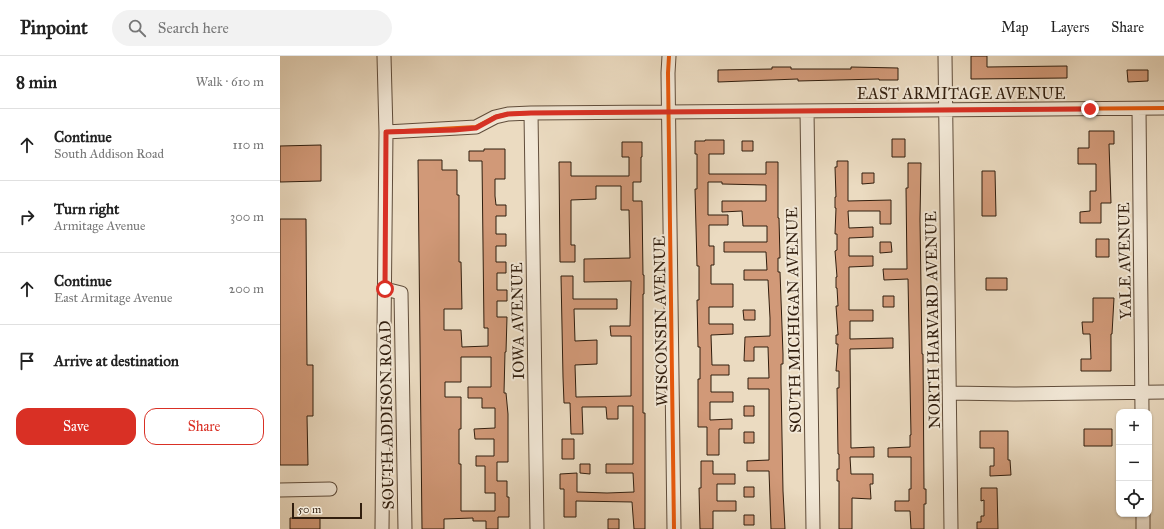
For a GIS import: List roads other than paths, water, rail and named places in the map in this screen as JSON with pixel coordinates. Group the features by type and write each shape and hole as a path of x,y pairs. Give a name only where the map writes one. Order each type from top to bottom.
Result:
{"street":[{"name":"SOUTH ADDISON ROAD","path":"382,529 386,132 384,56"},
{"name":"WISCONSIN AVENUE","path":"669,56 674,529"},
{"name":"NORTH HARVARD AVENUE","path":"945,56 951,529"},
{"name":"EAST ARMITAGE AVENUE","path":"386,132 476,128 496,117 508,114 531,113 1164,108"},
{"name":"YALE AVENUE","path":"1139,109 1142,409"},
{"name":"SOUTH MICHIGAN AVENUE","path":"807,111 814,529"},
{"name":"IOWA AVENUE","path":"531,113 537,529"},
{"name":"SOUTH ADDISON ROAD","path":"385,289 401,293 404,529"},
{"path":"950,393 1014,394 1164,392"},
{"path":"280,490 330,489"},
{"path":"1143,517 1143,529"}]}
